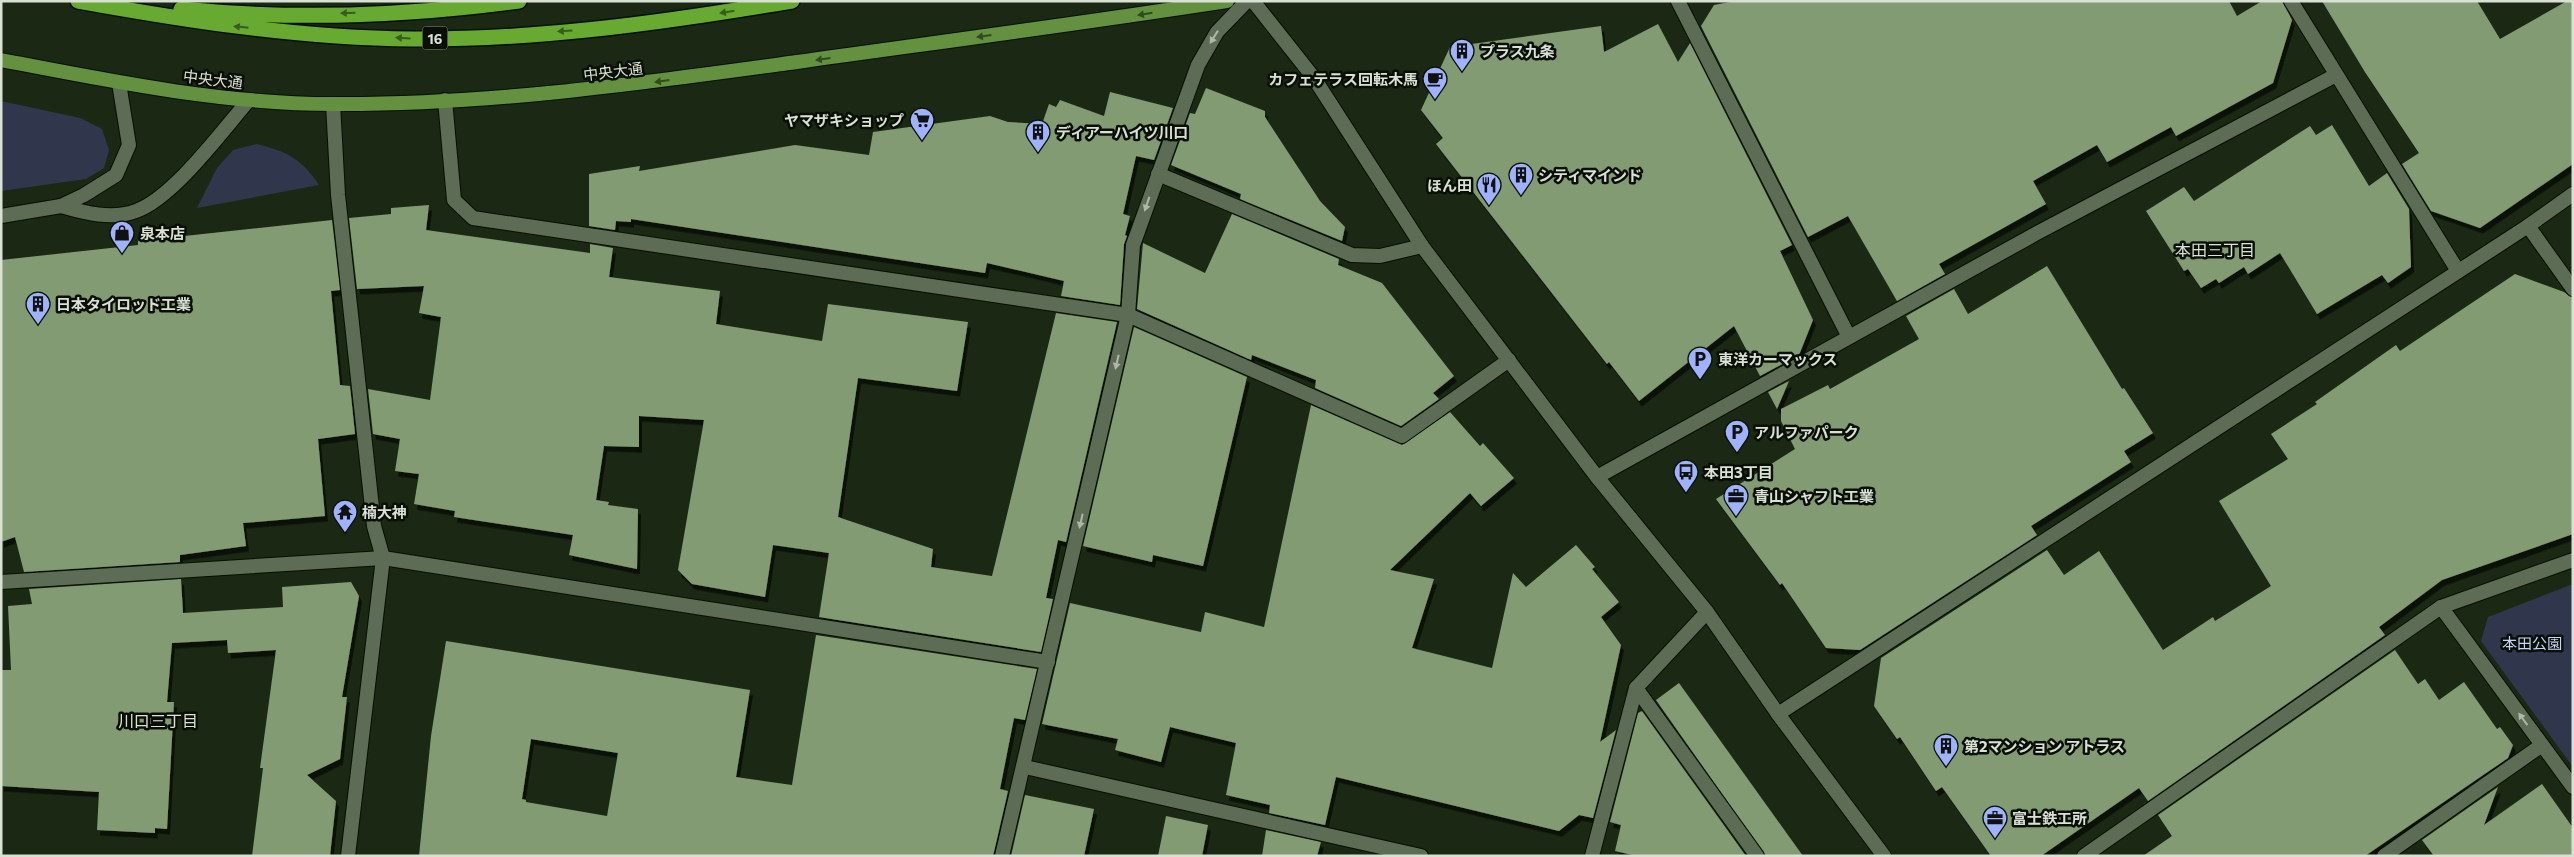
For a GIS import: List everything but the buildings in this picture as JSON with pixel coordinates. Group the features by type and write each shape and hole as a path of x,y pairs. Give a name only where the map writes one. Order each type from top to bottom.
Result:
{"highway":[{"name":"16","path":"78,1 158,16 239,26 326,35 412,39 500,36 672,21 792,1"},
{"path":"92,1 192,10 351,14 430,10 519,1"}],"main road":[{"name":"中央大通","path":"1,60 118,83 250,100 333,104 445,100 596,90 1227,1"}],"street":[{"path":"1002,856 1025,767 1128,315 1133,245 1198,65 1217,32 1247,1"},
{"path":"1253,1 1314,78 1422,246 1598,477 1707,612 1778,714 1884,856"},
{"path":"1678,1 1850,337"},
{"path":"2291,1 2458,271"},
{"path":"1598,477 2037,232 2336,75"},
{"path":"1,216 61,206 84,195 116,175 129,145 118,83"},
{"path":"61,206 94,215 135,211 164,196 250,100"},
{"path":"445,100 454,200 472,218 1128,315 1402,436 1509,360"},
{"path":"333,104 338,195 374,526 383,558 348,856"},
{"path":"1158,174 1352,255 1380,256 1422,246"},
{"path":"1778,714 2528,226 2573,194"},
{"path":"2528,226 2573,290"},
{"path":"1,582 383,558 1048,662"},
{"path":"2084,856 2441,607 2573,560"},
{"path":"2441,607 2573,787"},
{"path":"1592,856 1636,688 1707,612"},
{"path":"1636,688 1757,856"},
{"path":"2384,856 2542,745"},
{"path":"1025,767 1421,856"}],"green space":[{"path":"1,101 80,118 102,129 109,150 104,168 86,179 1,191"},
{"path":"257,144 293,157 306,168 319,185 197,208 217,168 233,150"},
{"name":"本田公園","path":"2573,584 2573,767 2481,641 2488,617"}],"place":[{"name":"プラス九条","path":"1462,72"},
{"name":"カフェテラス回転木馬","path":"1435,100"},
{"name":"ヤマザキショップ","path":"922,141"},
{"name":"ディアーハイツ川口","path":"1038,153"},
{"name":"シティマインド","path":"1521,196"},
{"name":"ほん田","path":"1489,206"},
{"name":"泉本店","path":"122,254"},
{"name":"日本タイロッド工業","path":"38,325"},
{"name":"東洋カーマックス","path":"1700,380"},
{"name":"アルファパーク","path":"1737,453"},
{"name":"本田3丁目","path":"1686,493"},
{"name":"青山シャフト工業","path":"1736,517"},
{"name":"楠大神","path":"345,533"},
{"name":"第2マンション アトラス","path":"1946,767"},
{"name":"富士鉄工所","path":"1995,839"}],"district":[{"name":"本田三丁目","path":"2215,249"},
{"name":"川口三丁目","path":"158,720"}]}
